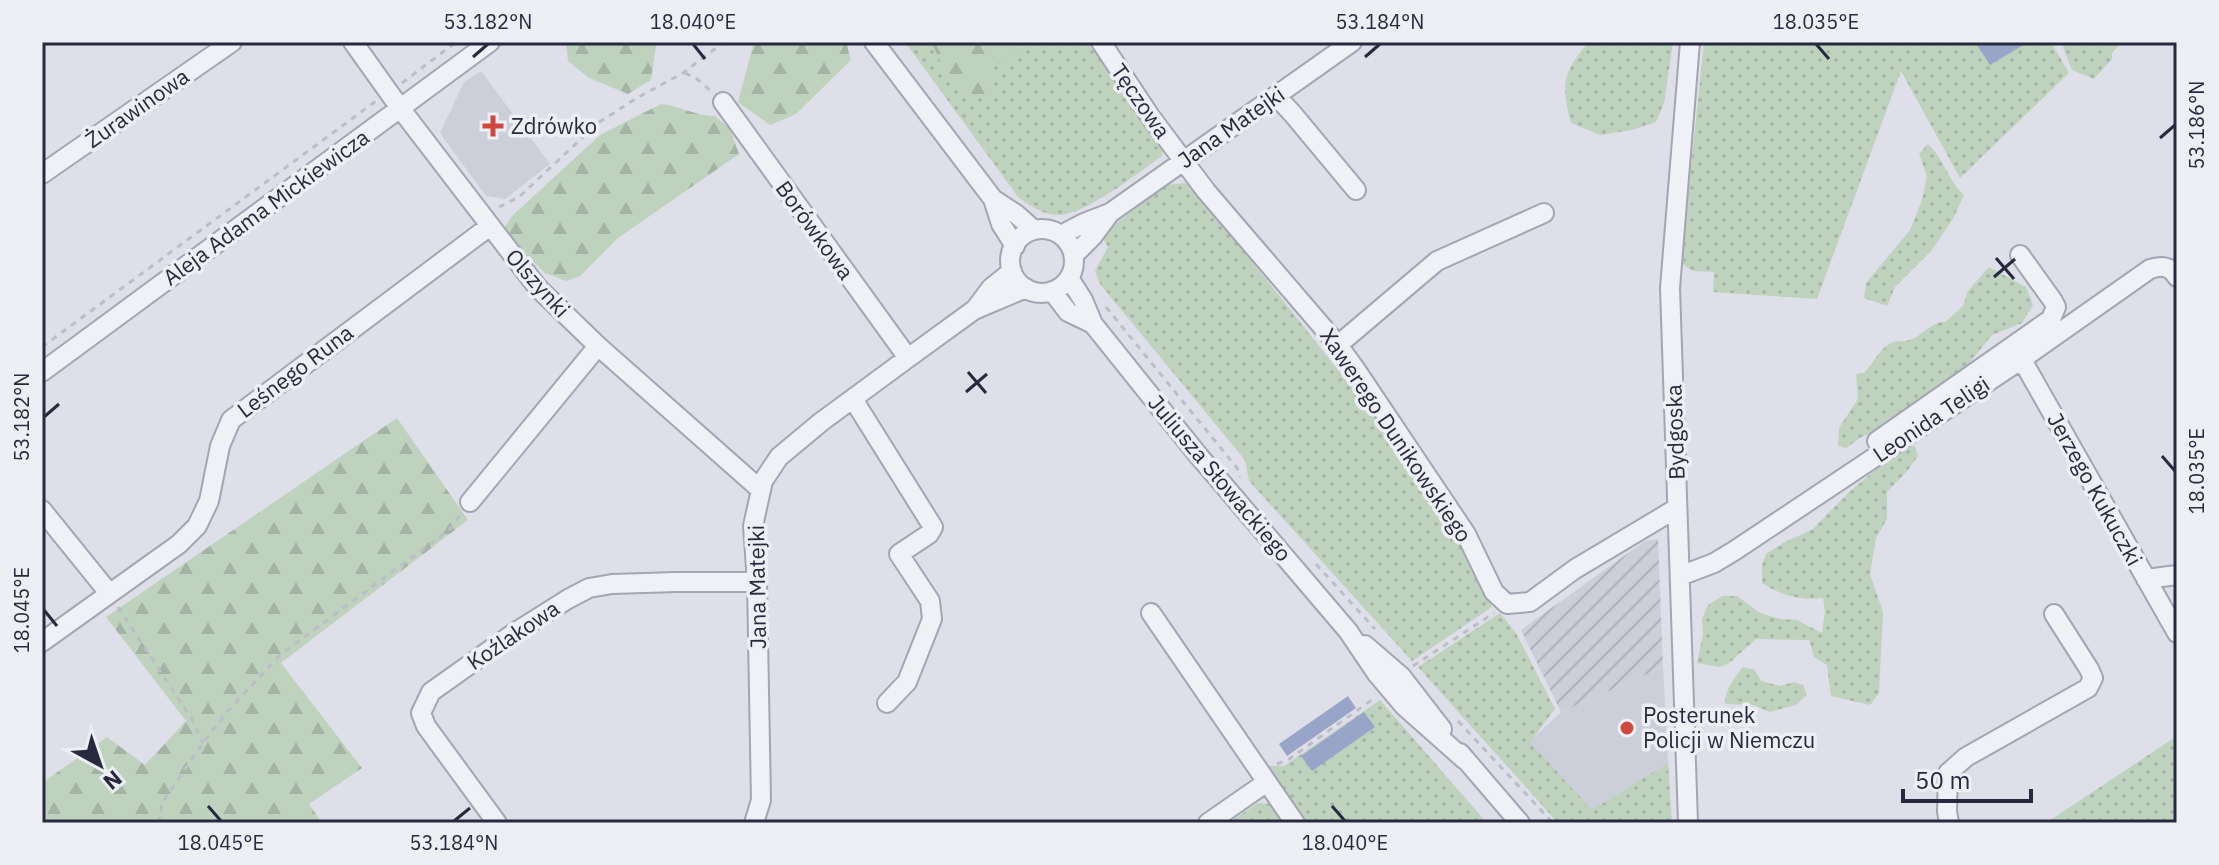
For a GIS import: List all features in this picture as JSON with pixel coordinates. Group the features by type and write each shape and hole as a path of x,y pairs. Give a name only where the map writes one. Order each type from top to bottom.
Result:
{"street":[{"name":"Żurawinowa","path":"42,174 232,42"},
{"name":"Olszynki","path":"353,42 538,288 598,346 761,490"},
{"name":"Aleja Adama Mickiewicza","path":"42,372 490,42"},
{"path":"874,42 993,199 1001,224 1015,246"},
{"name":"Tęczowa","path":"1101,42 1183,159"},
{"name":"Jana Matejki","path":"1061,235 1110,213 1352,42"},
{"name":"Bydgoska","path":"1688,823 1670,288 1690,42"},
{"path":"1276,96 1356,190"},
{"name":"Borówkowa","path":"723,102 908,358"},
{"name":"Xawerego Dunikowskiego","path":"1183,159 1206,191 1338,345 1466,534 1494,592 1507,604"},
{"path":"993,199 1034,230"},
{"name":"Jana Matejki","path":"1074,255 1110,213"},
{"path":"1338,345 1437,261 1544,213"},
{"name":"Leśnego Runa","path":"42,642 179,544 197,526 209,501 220,446 231,420 486,221"},
{"path":"1044,229 1061,235 1074,255 1073,271 1069,278 1052,291 1043,293 1026,288 1012,271 1011,258 1015,246 1023,236 1034,230 1044,229"},
{"path":"2017,352 2051,319 2056,307 2020,255"},
{"name":"Leonida Teligi","path":"1680,570 1714,563 1734,551 2017,352 2150,269 2160,265 2177,277"},
{"name":"Jana Matejki","path":"974,310 991,288 1012,271"},
{"name":"Juliusza Słowackiego","path":"1069,278 1093,324 1198,455 1348,631 1401,676 1465,760 1520,823"},
{"name":"Jana Matejki","path":"754,823 761,800 753,526 763,481 779,457 908,358 974,310 1026,288"},
{"name":"Juliusza Słowackiego","path":"1052,291 1068,312 1093,324"},
{"path":"470,502 598,346"},
{"name":"Jerzego Kukuczki","path":"2017,352 2177,633"},
{"path":"853,399 933,527 929,534 899,554 930,601 932,619 907,682 887,703"},
{"path":"1507,604 1530,602 1575,569 1677,508"},
{"path":"42,510 109,593"},
{"path":"2146,579 2177,575"},
{"name":"Koźlakowa","path":"497,823 426,726 421,713 431,692 514,633 590,587 663,582 757,582"},
{"path":"1151,613 1295,823"},
{"path":"1949,823 1948,773 1966,757 2088,688 2093,678 2089,669 2054,614"},
{"path":"1208,823 1267,782"}],"path":[{"path":"42,347 456,42"},
{"path":"486,221 519,197 598,123 683,73 724,42"},
{"path":"683,73 697,79 723,102"},
{"path":"1103,304 1237,468 1243,483"},
{"path":"159,823 162,803 203,743 226,713 279,656 450,529 470,502"},
{"path":"1316,564 1379,633"},
{"path":"109,593 191,718 203,743"},
{"path":"1411,668 1507,604"},
{"path":"1255,764 1264,760 1277,764 1288,760 1382,693"},
{"path":"1451,713 1553,823"}],"shaded area":[{"path":"481,71 550,164 505,199 486,196 440,133 464,82"},
{"path":"1658,539 1663,667 1561,712 1521,630 1645,541"},
{"path":"1663,667 1668,763 1592,811 1529,742 1561,712"}],"green space":[{"path":"566,42 659,42 651,80 628,94 589,78 568,61"},
{"path":"754,42 846,42 851,60 796,114 770,125 738,102"},
{"path":"905,42 1093,42 1163,145 1162,156 1112,192 1083,208 1059,215 1042,212 1019,198"},
{"path":"931,42 1015,42 1017,50 1012,62 993,66 990,96 971,100 943,66"},
{"path":"1589,42 1673,42 1664,103 1656,122 1600,135 1571,123 1566,80 1573,62"},
{"path":"1704,42 2051,42 2069,73 1960,178 1901,71 1817,299 1713,292 1714,272 1693,271 1681,263"},
{"path":"2065,42 2122,42 2094,79 2072,70 2063,47"},
{"path":"661,104 715,116 730,129 739,154 618,238 580,276 566,281 545,273 502,231 513,215 600,135"},
{"path":"1928,144 1964,195 1953,219 1931,251 1895,287 1887,306 1864,298 1866,283 1910,230 1922,200 1927,176 1919,154"},
{"path":"1185,183 1196,191 1393,439 1460,537 1492,607 1412,661 1249,481 1245,460 1100,284 1095,271 1108,247 1101,235 1166,185"},
{"path":"1989,267 2026,287 2033,305 2022,323 1992,335 1966,367 1890,423 1846,448 1838,446 1839,428 1858,399 1856,374 1864,373 1891,343 1910,340 1935,324 1945,322 1963,306 1968,291"},
{"path":"397,418 468,520 281,663 362,768 309,804 322,823 42,823 42,783 107,737 145,765 186,721 106,617"},
{"path":"1915,446 1918,456 1887,492 1887,519 1876,538 1870,574 1883,612 1879,693 1870,705 1831,696 1827,665 1814,657 1809,640 1756,639 1728,664 1719,667 1697,663 1703,634 1702,619 1708,605 1722,596 1737,596 1760,613 1797,620 1822,633 1823,598 1791,596 1762,583 1762,565 1766,554 1813,529 1848,493 1902,448"},
{"path":"1500,613 1516,633 1555,709 1530,742 1592,810 1668,763 1672,823 1558,823 1418,667"},
{"path":"1743,667 1755,670 1761,681 1780,686 1794,682 1803,685 1807,695 1796,705 1770,712 1753,705 1725,704 1728,689"},
{"path":"1380,700 1487,823 1305,823 1267,766 1284,766"},
{"path":"2177,736 2177,823 2046,823"},
{"path":"1258,803 1272,804 1285,823 1228,823"}],"water":[{"path":"1975,42 2025,42 2025,44 1990,65"},
{"path":"1348,696 1356,708 1287,756 1279,744"},
{"path":"1364,712 1375,727 1312,771 1301,756"}],"place":[{"name":"Zdrówko","path":"493,126"},
{"name":"Posterunek Policji w Niemczu","path":"1627,728"}]}
